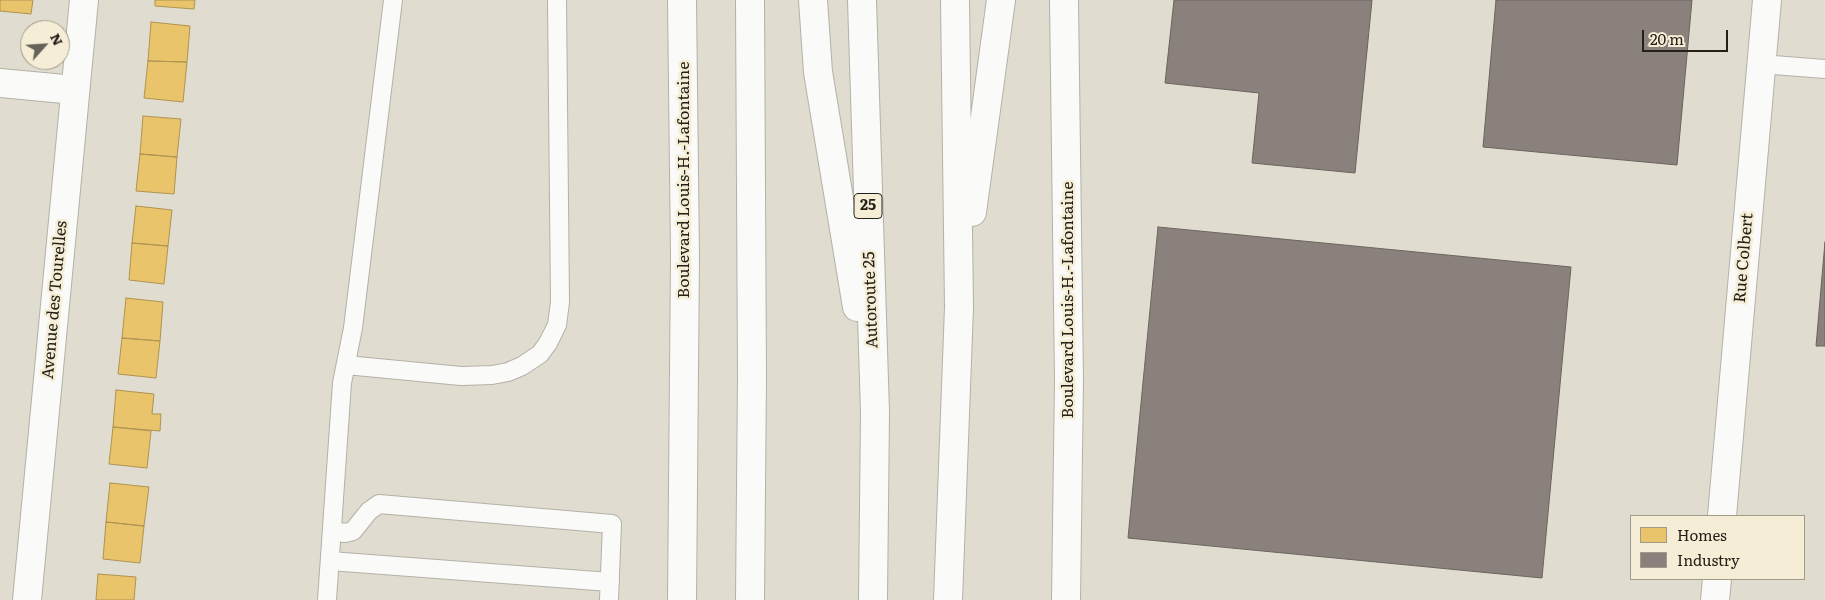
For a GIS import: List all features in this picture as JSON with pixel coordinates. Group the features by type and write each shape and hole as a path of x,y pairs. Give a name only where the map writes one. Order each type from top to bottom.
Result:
{"main road":[{"name":"Avenue des Tourelles","path":"27,600 84,0"},
{"name":"Boulevard Louis-H.-Lafontaine","path":"682,0 685,246 682,600"},
{"path":"750,0 752,376 750,600"},
{"path":"813,0 818,72 875,412"},
{"name":"Autoroute 25","path":"862,0 875,412 873,600"},
{"path":"948,600 958,307 955,0"},
{"path":"958,307 1001,0"},
{"name":"Boulevard Louis-H.-Lafontaine","path":"1064,0 1069,370 1066,600"},
{"name":"Rue Colbert","path":"1722,515 1766,0"},
{"path":"0,83 75,90"},
{"path":"1715,600 1717,580"}],"lane":[{"path":"327,600 342,382 354,328 393,0"},
{"path":"346,365 461,376 492,376 522,366 540,354 548,343 557,325 560,302 557,0"},
{"path":"1761,64 1825,69"},
{"path":"332,531 345,533 353,531 369,510 379,504 612,524 609,600"},
{"path":"330,561 610,582"}],"building: Homes":[{"path":"0,0 33,0 31,14 0,11"},
{"path":"155,0 195,0 194,9 155,6"},
{"path":"151,22 190,26 187,62 148,61"},
{"path":"148,61 187,62 183,102 144,98"},
{"path":"143,116 181,119 177,157 140,154"},
{"path":"140,154 177,157 174,194 136,191"},
{"path":"136,206 172,210 168,246 132,243"},
{"path":"132,243 168,246 164,284 129,280"},
{"path":"126,298 163,302 160,341 122,338"},
{"path":"122,338 160,341 156,378 118,374"},
{"path":"116,390 154,394 152,414 161,414 160,431 113,427"},
{"path":"113,427 151,431 147,468 109,464"},
{"path":"110,483 149,487 144,526 106,522"},
{"path":"106,522 144,526 140,563 103,559"},
{"path":"98,574 136,577 134,600 96,600"}],"building: Industry":[{"path":"1174,0 1372,0 1355,173 1252,163 1259,93 1165,83"},
{"path":"1496,0 1692,0 1677,165 1483,147"},
{"path":"1158,227 1571,267 1542,578 1128,538"},
{"path":"1825,242 1825,346 1816,346"}]}
